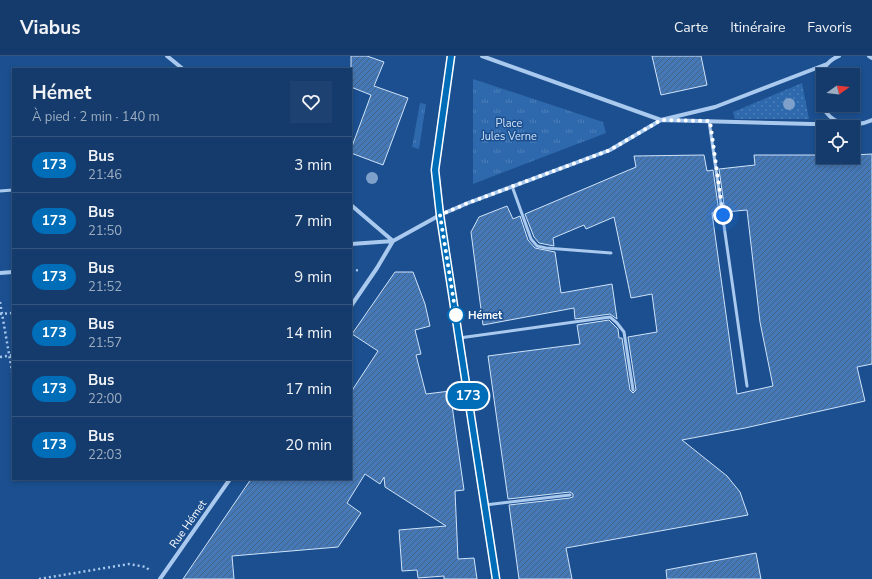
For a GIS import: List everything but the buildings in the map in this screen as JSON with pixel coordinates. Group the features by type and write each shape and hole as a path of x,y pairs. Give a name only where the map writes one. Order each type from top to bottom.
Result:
{"main road":[{"path":"451,56 435,170 440,215 496,579"}],"street":[{"path":"167,56 182,68"},
{"path":"482,56 661,120 816,124"},
{"path":"352,244 393,241 440,215 512,186 610,150 661,120 715,107 827,64 839,56"},
{"path":"827,64 820,73 817,85 818,97 823,108 831,117 836,120"},
{"path":"860,124 872,120"},
{"path":"352,206 393,241"},
{"path":"352,305 378,268 393,241"},
{"path":"0,273 12,272"},
{"name":"Rue Hémet","path":"160,579 229,480"}],"lane":[{"path":"710,121 747,386"},
{"path":"512,186 531,239 537,246 612,253"},
{"path":"0,191 12,190"},
{"path":"460,338 610,317 618,323 624,332 633,390"},
{"path":"485,505 570,495"}],"path":[{"path":"0,302 12,372"},
{"path":"1,314 12,313"},
{"path":"0,357 12,355"},
{"path":"39,579 129,564 146,567 155,575"}],"green space":[{"name":"Place Jules Verne","path":"473,79 603,122 606,133 473,184"},
{"path":"802,83 809,119 735,119 733,112"},
{"path":"420,103 426,104 419,149 412,147"}],"bus line":[{"name":"173","path":"451,56 435,170 440,215 496,579"}],"place":[{"name":"Hémet","path":"456,315"}],"route":[{"path":"456,315 440,215 468,203 610,150 661,120 710,121 723,215"}]}
